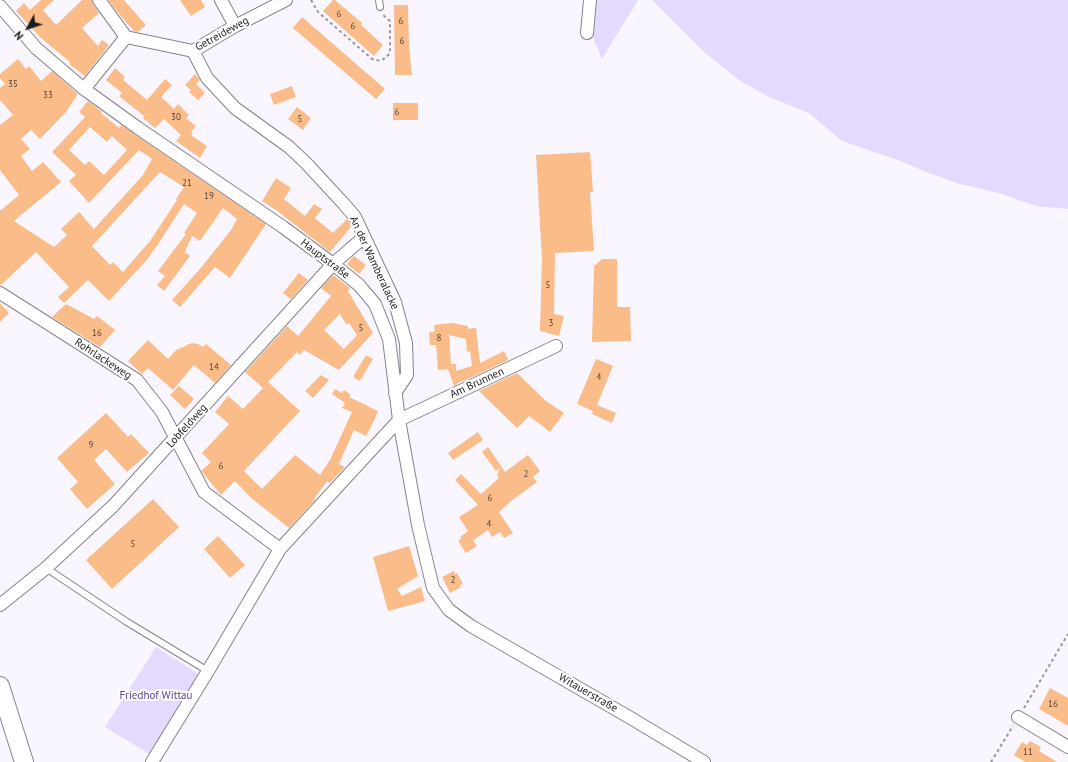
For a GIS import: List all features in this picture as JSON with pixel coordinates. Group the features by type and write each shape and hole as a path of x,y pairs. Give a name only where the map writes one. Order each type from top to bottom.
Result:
{"main road":[{"path":"0,686 24,762"}],"street":[{"path":"84,89 126,37 99,0"},
{"path":"221,0 235,26"},
{"name":"Getreideweg","path":"126,37 193,51 235,26 286,0"},
{"path":"587,33 590,0"},
{"name":"Hauptstraße","path":"0,6 36,48 84,89 138,128 283,227 359,285 375,304 389,339 399,420 418,525 433,588 449,610 471,626"},
{"name":"An der Wamberalacke","path":"193,51 207,78 235,108 289,147 306,163 355,217 394,302 406,343 407,375 395,393"},
{"name":"Lobfeldweg","path":"0,605 46,568 114,506 333,264 364,237"},
{"name":"Rohrlackeweg","path":"0,293 137,380 162,412 204,492 280,549"},
{"name":"Am Brunnen","path":"399,420 556,346"},
{"path":"152,762 280,549 399,420"},
{"name":"Witauerstraße","path":"471,626 704,762"},
{"path":"1018,717 1068,747"}],"lane":[{"path":"46,568 127,622 208,671"}],"path":[{"path":"312,0 318,12 372,59 381,61 390,54 390,21 378,10 379,3"},
{"path":"991,762 1068,634"}],"green space":[{"path":"596,0 638,0 602,59 593,38"},
{"path":"652,0 1068,0 1068,209 1036,206 1002,194 960,184 898,160 842,141 809,113 767,96 739,80 704,52"},
{"name":"Friedhof Wittau","path":"156,647 200,675 149,754 105,727"}],"building":[{"path":"41,0 54,0 43,10 56,25 82,0 92,0 99,13 82,28 98,46 102,40 109,45 85,76 69,64 70,62 41,38 16,11 24,3 30,10"},
{"path":"108,0 124,0 146,25 138,32 134,31"},
{"path":"180,0 201,0 205,7 191,16"},
{"path":"333,0 335,0 362,23 361,25 383,45 374,56 323,11"},
{"path":"394,5 408,5 409,46 412,75 395,75"},
{"path":"302,17 385,89 376,99 293,28"},
{"path":"18,59 26,69 29,66 41,81 52,71 78,94 66,112 40,139 31,130 21,139 30,149 21,156 32,171 43,162 61,182 14,221 54,247 67,235 61,229 79,212 94,229 143,175 152,159 139,150 89,203 69,181 76,175 52,152 85,117 79,112 88,101 119,128 121,125 266,224 230,278 215,267 180,307 172,300 200,269 231,230 237,219 223,208 200,241 192,236 185,252 190,256 164,291 157,285 165,276 158,271 186,234 184,233 197,213 184,204 145,262 109,301 88,280 64,303 58,297 69,287 36,252 0,286 0,211 19,195 0,170 0,125 13,115 0,100 0,88 5,84 0,78 0,74","holes":["90,127 107,142 112,136 127,150 104,175 89,161 85,165 69,150","160,172 184,187 150,241 123,272 113,262 110,265 92,246"]},
{"path":"115,68 125,77 123,80 147,100 165,79 172,85 161,97 174,109 178,104 189,115 186,118 196,126 191,132 193,133 191,135 207,146 200,158 176,141 181,135 164,119 155,128 143,118 144,116 119,96 122,93 106,80"},
{"path":"195,74 200,80 196,84 205,93 198,100 189,92 191,90 185,85"},
{"path":"292,86 296,97 274,105 270,94"},
{"path":"393,103 418,103 418,120 393,120"},
{"path":"297,107 311,118 303,130 288,119"},
{"path":"590,152 593,192 590,192 594,251 555,253 554,314 564,316 559,336 540,331 542,259 536,155"},
{"path":"276,178 291,188 284,199 305,216 314,204 322,209 315,218 333,233 347,219 349,221 351,227 330,252 262,201"},
{"path":"354,256 366,265 359,274 347,264"},
{"path":"602,259 617,259 617,307 630,307 631,341 592,342 594,266"},
{"path":"299,273 308,280 291,299 283,293"},
{"path":"333,275 350,288 348,291 373,333 339,370 304,350 300,355 297,352 268,382 300,411 244,471 262,489 295,455 320,475 330,460 352,412 342,408 345,403 332,394 335,389 342,393 344,390 351,395 349,397 378,411 366,436 354,430 339,464 345,467 330,483 327,481 314,499 315,500 289,528 250,497 235,481 221,495 201,471 211,462 202,453 229,424 215,412 228,396 243,409 263,388 245,372 287,326 298,336 331,296 321,288","holes":["340,314 346,324 349,323 357,335 344,349 324,330"]},
{"path":"0,303 9,313 0,322"},
{"path":"66,304 94,319 97,316 115,330 100,347 52,317"},
{"path":"452,323 468,326 468,329 476,328 480,363 504,351 508,360 457,383 458,384 454,386 448,369 438,370 436,345 430,345 429,332 435,332 434,325","holes":["449,335 466,339 467,352 470,351 472,366 456,371 456,364 451,364"]},
{"path":"148,340 168,359 177,349 178,350 181,347 182,348 192,343 203,347 206,344 231,365 215,383 194,365 173,390 148,368 142,374 128,361"},
{"path":"366,355 373,359 360,381 354,378 354,375"},
{"path":"596,359 613,366 597,405 616,413 612,423 592,414 593,411 577,404"},
{"path":"517,373 546,401 564,413 550,432 529,416 517,428 479,391"},
{"path":"321,375 329,380 313,398 305,391"},
{"path":"179,386 194,399 185,409 170,395"},
{"path":"106,413 128,437 131,434 149,453 127,472 106,449 94,460 115,484 87,509 70,489 78,482 57,458"},
{"path":"478,432 483,440 453,460 448,453"},
{"path":"488,447 505,472 528,455 540,471 533,477 537,482 499,512 513,533 504,538 500,532 492,537 488,530 473,540 477,546 466,553 458,541 461,539 460,537 468,531 459,517 478,505 455,480 461,474 481,494 499,478 497,476 500,468 496,471 482,452"},
{"path":"153,499 179,527 112,589 86,560"},
{"path":"218,536 245,565 230,578 204,549"},
{"path":"409,546 418,576 397,589 402,596 421,587 425,601 388,611 373,557"},
{"path":"454,571 455,574 457,573 463,584 460,585 461,587 450,593 442,577"},
{"path":"1050,688 1068,698 1068,726 1039,709"},
{"path":"1030,741 1041,747 1039,751 1057,762 1025,762 1014,755 1022,742 1027,745"}]}
